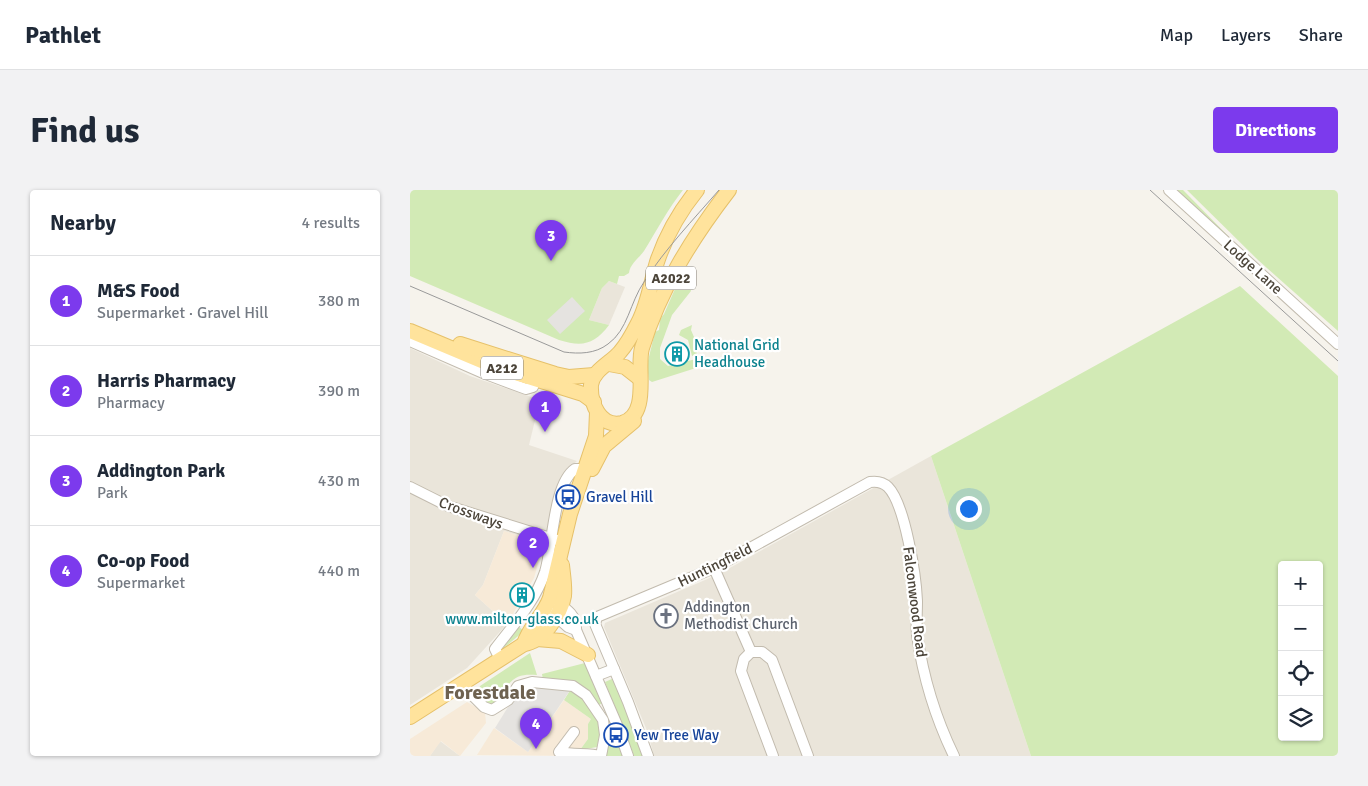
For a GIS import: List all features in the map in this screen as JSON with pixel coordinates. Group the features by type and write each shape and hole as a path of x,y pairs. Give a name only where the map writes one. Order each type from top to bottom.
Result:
{"main road":[{"name":"A2022","path":"609,364 621,351 639,322 662,247 673,225 698,190"},
{"name":"A2022","path":"639,378 641,351 645,338 671,277 688,247 729,190"},
{"name":"A212","path":"410,321 462,345 555,374 569,377 594,375"},
{"name":"A212","path":"410,331 535,382 582,394 595,407"},
{"path":"410,717 531,641 564,591 559,545 582,476 596,436 595,407 591,385 594,375 609,364 626,367 639,378 641,395 634,422 604,446 588,476 582,476"},
{"path":"595,407 606,421 620,423 630,418 638,406"},
{"path":"531,641 561,641 588,655"}],"street":[{"name":"Lodge Lane","path":"1169,190 1338,344"},
{"path":"410,341 502,381 526,389 530,389 535,382"},
{"name":"Huntingfield","path":"648,756 595,624 597,617 714,568 870,482 880,482"},
{"name":"Falconwood Road","path":"880,482 888,487 903,519 917,599 917,634 922,660 933,702 954,756"},
{"name":"Crossways","path":"411,489 448,506 559,545"},
{"path":"500,659 495,649 518,621 536,592 559,545"},
{"path":"714,568 751,652"},
{"path":"554,607 570,612 575,620 576,630 588,655 628,756"},
{"path":"773,756 741,671 744,659 751,652 762,652 772,660 808,756"},
{"path":"596,676 614,669"},
{"path":"460,684 484,707 492,710 504,703 518,686 532,682 558,683 580,689 592,702 603,720 605,735 601,756 586,752 564,754 560,751 574,732"}],"shaded area":[{"path":"609,281 625,287 609,325 589,320 602,288"},
{"path":"572,297 585,311 560,334 547,320"},
{"path":"410,348 470,376 540,400 529,445 577,461 561,476 544,543 504,531 483,585 475,595 507,624 467,668 410,705"},
{"path":"931,456 1031,756 654,756 648,733 604,627 605,623 719,574"},
{"path":"504,531 544,543 534,578 507,624 475,595 483,585"},
{"path":"531,686 571,689 528,752 495,728 518,691"},
{"path":"564,700 591,719 588,724 588,739 580,750 580,756 477,755 494,728 528,752"},
{"path":"467,702 485,712 486,723 460,756 441,741 430,756 410,756 410,739"},
{"path":"440,741 460,756 430,756"}],"green space":[{"path":"410,190 683,190 667,212 644,251 633,264 629,273 619,276 617,284 609,281 602,288 589,320 609,325 598,337 581,344 559,340 410,276"},
{"path":"1177,190 1183,190 1234,242"},
{"path":"1187,190 1338,190 1338,331 1258,260"},
{"path":"678,282 689,282 691,291 672,315 660,348 660,359 668,366 696,359 695,355 692,356 688,340 679,335 681,330 692,325 691,330 697,344 696,368 652,382 649,380 647,365 655,332 659,330 660,319"},
{"path":"1240,286 1338,376 1338,756 1031,756 931,456"},
{"path":"518,626 524,631 499,652 500,647"},
{"path":"530,653 537,675 517,677 508,685 511,688 505,697 493,705 486,704 478,692 480,686"},
{"path":"585,663 602,703 599,705 590,693 543,680 542,674"},
{"path":"614,678 644,756 634,756 605,682"},
{"path":"571,689 585,697 601,727 597,747 580,750 588,739 588,724 591,719 564,700"},
{"path":"608,727 612,727 623,756 604,756"}],"tram line":[{"path":"410,286 564,352 581,353 598,350 615,338 624,324 639,290 652,270 719,190"},
{"path":"1150,190 1338,361"}],"place":[{"name":"Addington Park","path":"551,261"},
{"name":"National Grid Headhouse","path":"677,354"},
{"name":"M&S Food","path":"545,432"},
{"name":"Gravel Hill","path":"568,497"},
{"name":"Harris Pharmacy","path":"533,568"},
{"name":"www.milton-glass.co.uk","path":"522,595"},
{"name":"Addington Methodist Church","path":"666,616"},
{"name":"Yew Tree Way","path":"616,735"},
{"name":"Co-op Food","path":"536,749"}],"district":[{"name":"Forestdale","path":"490,692"}]}
